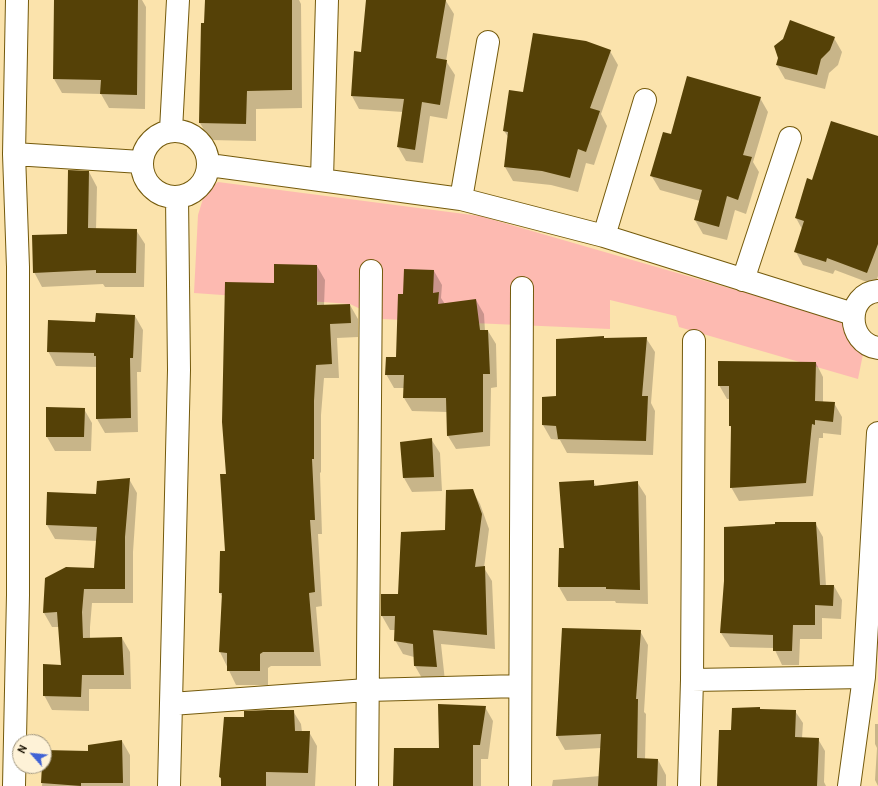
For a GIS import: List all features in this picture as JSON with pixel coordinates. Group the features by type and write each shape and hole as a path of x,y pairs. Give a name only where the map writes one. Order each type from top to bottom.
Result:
{"street":[{"path":"14,786 18,595 18,267 14,154 17,0"},
{"path":"172,130 178,0"},
{"path":"322,179 327,0"},
{"path":"461,198 488,42"},
{"path":"604,236 645,100"},
{"path":"172,130 180,130 193,135 203,145 209,165 201,184 190,194 177,197 163,195 151,188 143,176 141,162 144,149 153,138 172,130"},
{"path":"743,280 790,138"},
{"path":"14,154 141,162"},
{"path":"209,165 461,198 604,236 853,314"},
{"path":"169,786 179,370 177,197"},
{"path":"367,786 371,271"},
{"path":"520,786 522,288"},
{"path":"878,291 865,296 858,303 853,314 853,324 856,334 863,342 878,348"},
{"path":"688,786 692,680 694,340"},
{"path":"849,786 864,677 878,433"},
{"path":"692,680 864,677"},
{"path":"171,704 367,690 520,686"}],"shaded area":[{"path":"218,182 480,216 840,320 853,343 863,354 858,379 679,327 676,316 610,300 610,329 381,319 350,304 194,293 198,215 205,192"}],"building":[{"path":"54,0 138,0 137,95 100,94 101,80 53,79"},
{"path":"205,0 292,0 292,90 247,91 246,124 199,123 201,23 204,23"},
{"path":"366,0 446,0 436,58 447,60 440,105 422,102 415,150 397,147 404,99 351,96 354,51 361,52"},
{"path":"790,20 835,37 830,50 821,59 817,75 776,65 778,58 774,46 783,39"},
{"path":"533,33 586,41 611,50 590,108 600,111 586,152 578,149 570,178 542,171 504,167 508,132 503,131 509,90 523,92"},
{"path":"687,76 761,97 743,155 752,157 738,200 727,196 719,227 694,220 702,190 650,176 663,132 671,134"},
{"path":"831,121 878,136 878,244 867,273 827,258 826,262 794,252 804,221 795,218 807,178 812,180"},
{"path":"68,170 89,171 88,228 137,229 136,273 96,273 96,270 33,273 32,235 67,234"},
{"path":"274,264 317,265 317,305 350,304 351,323 330,324 332,364 316,365 314,401 314,459 312,459 315,520 310,520 315,592 309,593 314,652 263,652 260,654 260,671 227,671 227,653 219,652 222,593 219,593 220,551 225,551 220,474 226,474 222,422 225,282 274,283"},
{"path":"404,269 434,270 433,293 439,292 438,304 476,299 480,330 488,330 490,374 483,374 483,432 447,436 446,398 403,398 404,375 385,375 386,357 396,357 398,294 403,294"},
{"path":"96,313 135,315 133,358 130,358 131,418 96,419 96,356 94,356 94,353 47,352 48,320 95,322"},
{"path":"604,336 604,338 647,337 642,396 648,396 646,441 558,439 556,426 542,425 542,397 556,396 556,339"},
{"path":"718,361 816,362 815,401 835,402 833,422 815,420 815,425 812,424 806,483 730,488 731,426 729,426 729,386 718,386"},
{"path":"46,407 85,408 84,437 46,437"},
{"path":"432,438 434,477 403,478 400,442"},
{"path":"130,478 125,537 125,589 84,589 82,612 83,638 122,637 124,675 82,675 81,697 43,696 43,664 61,665 57,612 43,613 45,578 66,567 94,568 97,527 46,525 47,492 96,494 97,481"},
{"path":"594,480 594,486 638,481 640,590 606,589 606,587 558,587 559,548 564,548 559,482"},
{"path":"473,489 482,514 475,567 485,566 487,635 433,630 437,667 414,666 413,644 394,641 395,616 381,616 381,594 398,594 401,532 445,530 446,490"},
{"path":"775,522 816,522 820,585 834,585 833,606 815,605 815,625 793,625 792,651 773,651 773,635 720,633 724,581 724,527 775,524"},
{"path":"562,628 641,630 636,699 638,699 637,758 658,759 657,786 598,786 601,734 556,736"},
{"path":"438,704 486,706 480,745 473,745 473,786 393,786 394,748 439,748"},
{"path":"760,707 760,709 796,710 795,737 819,738 817,786 717,786 719,730 731,730 732,708"},
{"path":"294,710 295,731 310,731 308,773 266,772 266,786 221,786 221,778 219,777 224,717 244,717 244,711"},
{"path":"122,740 123,783 81,783 81,786 41,783 42,774 52,774 52,750 88,751 88,745"}]}
